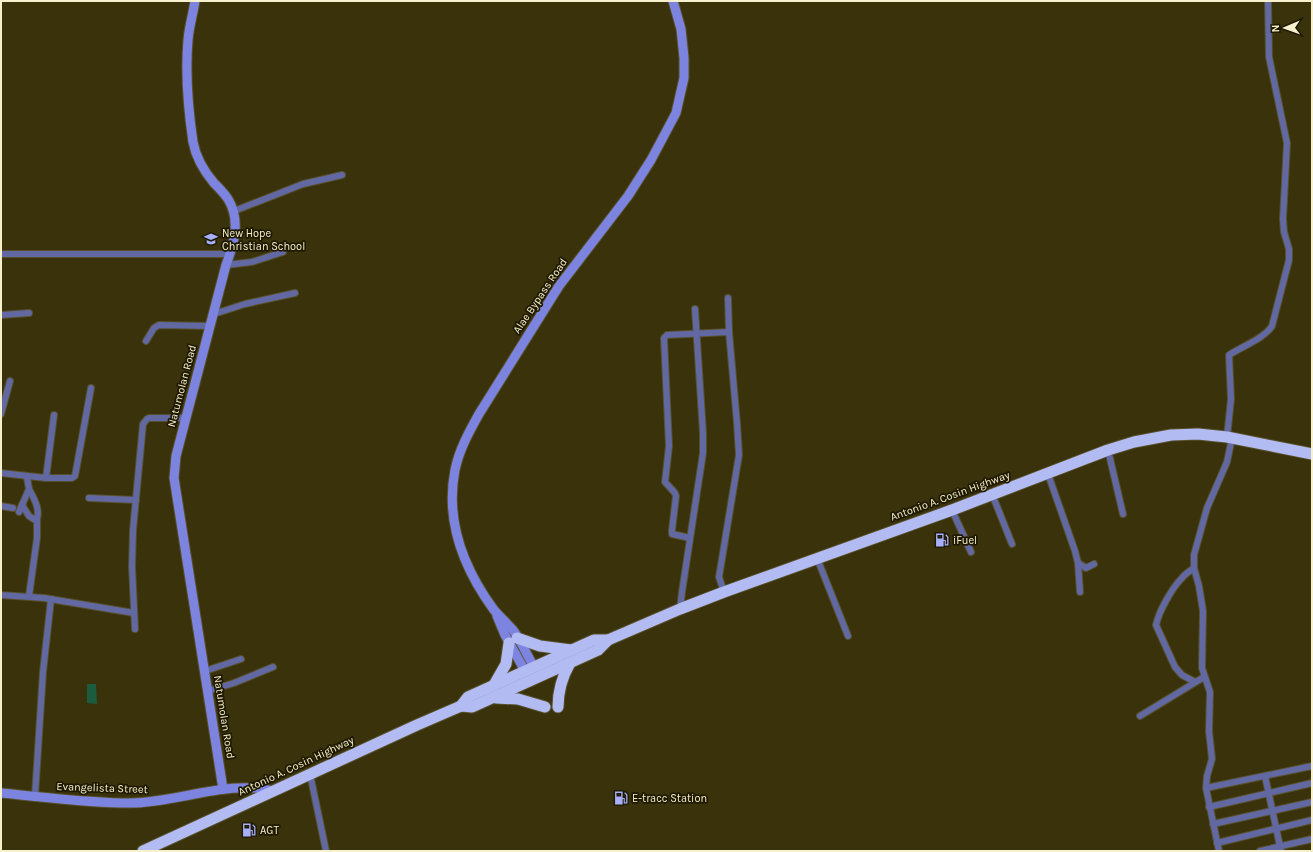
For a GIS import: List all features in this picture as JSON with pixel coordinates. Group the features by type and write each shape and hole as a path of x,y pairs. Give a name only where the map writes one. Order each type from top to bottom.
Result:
{"highway":[{"name":"Antonio A. Cosin Highway","path":"461,706 468,697 494,685 570,663 598,650 608,640 680,609 952,510 1108,450 1134,442 1171,435 1198,434 1230,437 1312,454"},
{"path":"494,685 506,664 513,640 540,646 572,650"},
{"name":"Antonio A. Cosin Highway","path":"143,851 382,740 461,706 472,707 494,698 572,650 594,640 608,640"},
{"path":"558,707 560,688 570,663"},
{"path":"494,698 518,699 546,707"}],"street":[{"name":"Natumolan Road","path":"196,1 188,39 187,64 187,87 193,142 201,166 225,195 234,211 235,233 231,254 226,265 176,456 174,478 224,789"},
{"name":"Alae Bypass Road","path":"533,674 464,558 455,533 452,500 457,462 467,436 479,414 552,297 628,196 658,147 676,113 684,78 684,58 681,29 673,1"},
{"path":"1218,851 1206,788 1207,776 1212,762 1209,731 1210,692 1204,677 1201,661 1204,611 1194,568 1194,555 1207,508 1227,462 1230,437 1231,400 1229,355 1263,336 1270,330 1289,260 1289,249 1284,232 1283,219 1287,143 1269,57 1270,41 1268,1"},
{"path":"234,211 303,184 342,175"},
{"path":"226,265 252,262 283,252"},
{"path":"1,254 231,254"},
{"path":"214,314 245,304 295,292"},
{"path":"724,592 719,577 739,455 729,332 728,298"},
{"path":"680,609 702,453 703,433 695,309"},
{"path":"1,315 29,313"},
{"path":"146,341 154,328 159,325 211,326"},
{"path":"690,538 676,536 671,533 676,496 674,491 666,485 664,479 669,446 664,341 665,336 667,335 729,332"},
{"path":"1,414 10,381"},
{"path":"1,473 46,478 72,478 75,476 91,388"},
{"path":"46,478 54,415"},
{"path":"135,629 132,560 133,530 144,421 149,418 186,418"},
{"path":"1108,450 1123,514"},
{"path":"1048,474 1073,544 1078,563 1080,592"},
{"path":"27,476 29,489 37,506 38,513 29,596"},
{"path":"19,512 29,489"},
{"path":"992,494 1012,544"},
{"path":"89,498 136,500"},
{"path":"22,505 30,516 35,520 37,519"},
{"path":"1,506 13,508"},
{"path":"952,510 971,552"},
{"path":"817,558 848,636"},
{"path":"1078,563 1086,568 1094,564"},
{"path":"1194,568 1182,578 1175,587 1157,619 1156,625 1175,667 1182,675 1195,682"},
{"path":"1,595 29,596 134,613"},
{"path":"35,796 43,672 51,599"},
{"path":"205,671 241,659"},
{"path":"208,691 234,683 272,668"},
{"path":"1140,716 1204,677"},
{"path":"1206,788 1312,766"},
{"path":"310,774 326,851"},
{"path":"1265,776 1280,849"},
{"path":"1209,807 1312,783"},
{"name":"Evangelista Street","path":"1,793 132,803 163,801 224,789 264,788 273,791"},
{"path":"1213,824 1312,802"},
{"path":"1217,843 1312,820"},
{"path":"1260,851 1280,849 1312,839"}],"green space":[{"path":"87,684 96,684 97,704 87,703"}],"place":[{"name":"New Hope Christian School","path":"211,239"},
{"name":"iFuel","path":"942,540"},
{"name":"E-tracc Station","path":"621,798"},
{"name":"AGT","path":"249,830"}]}
